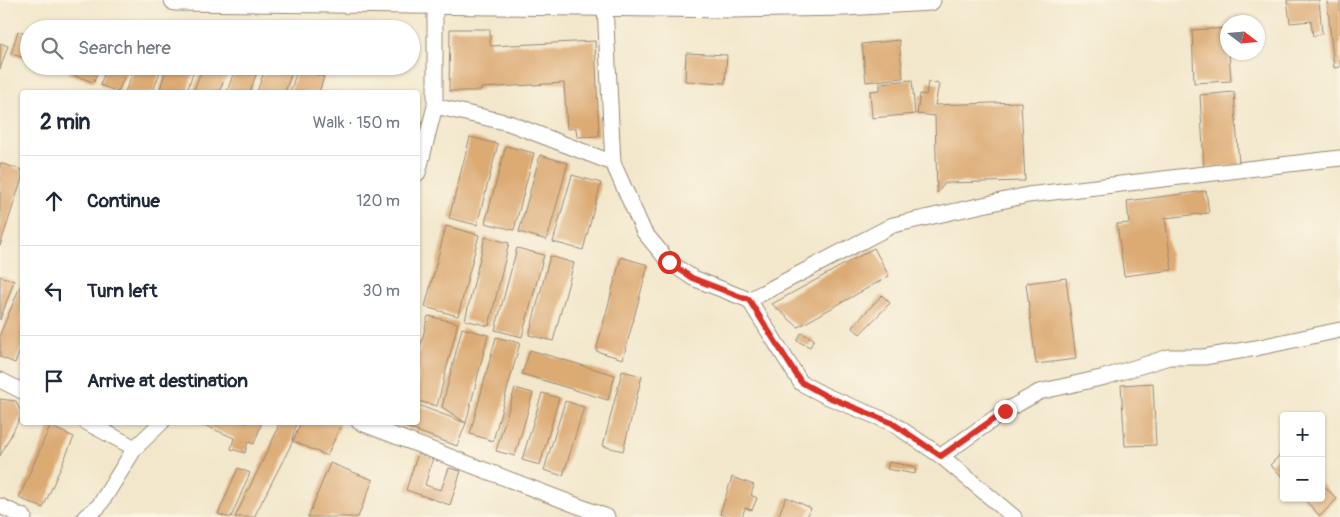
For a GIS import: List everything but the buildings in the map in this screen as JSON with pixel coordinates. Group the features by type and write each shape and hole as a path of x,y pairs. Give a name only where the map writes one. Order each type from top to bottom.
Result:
{"main road":[{"path":"175,0 734,7 930,0"}],"street":[{"path":"420,165 435,106 435,4"},
{"path":"605,6 613,163 644,232 669,262 692,278 749,300 801,382 826,396 892,423 941,456 1014,517"},
{"path":"435,106 509,123 613,163"},
{"path":"749,300 893,225 1028,195 1340,158"},
{"path":"941,456 1005,411 1038,392 1105,377 1169,357 1204,358 1340,330"},
{"path":"0,380 20,390"},
{"path":"92,425 135,448"},
{"path":"85,517 98,506 135,448 159,425"},
{"path":"366,425 607,517"},
{"path":"0,506 24,517"}],"route":[{"path":"669,262 692,278 749,300 801,382 826,396 892,423 941,456 1005,411"}]}
